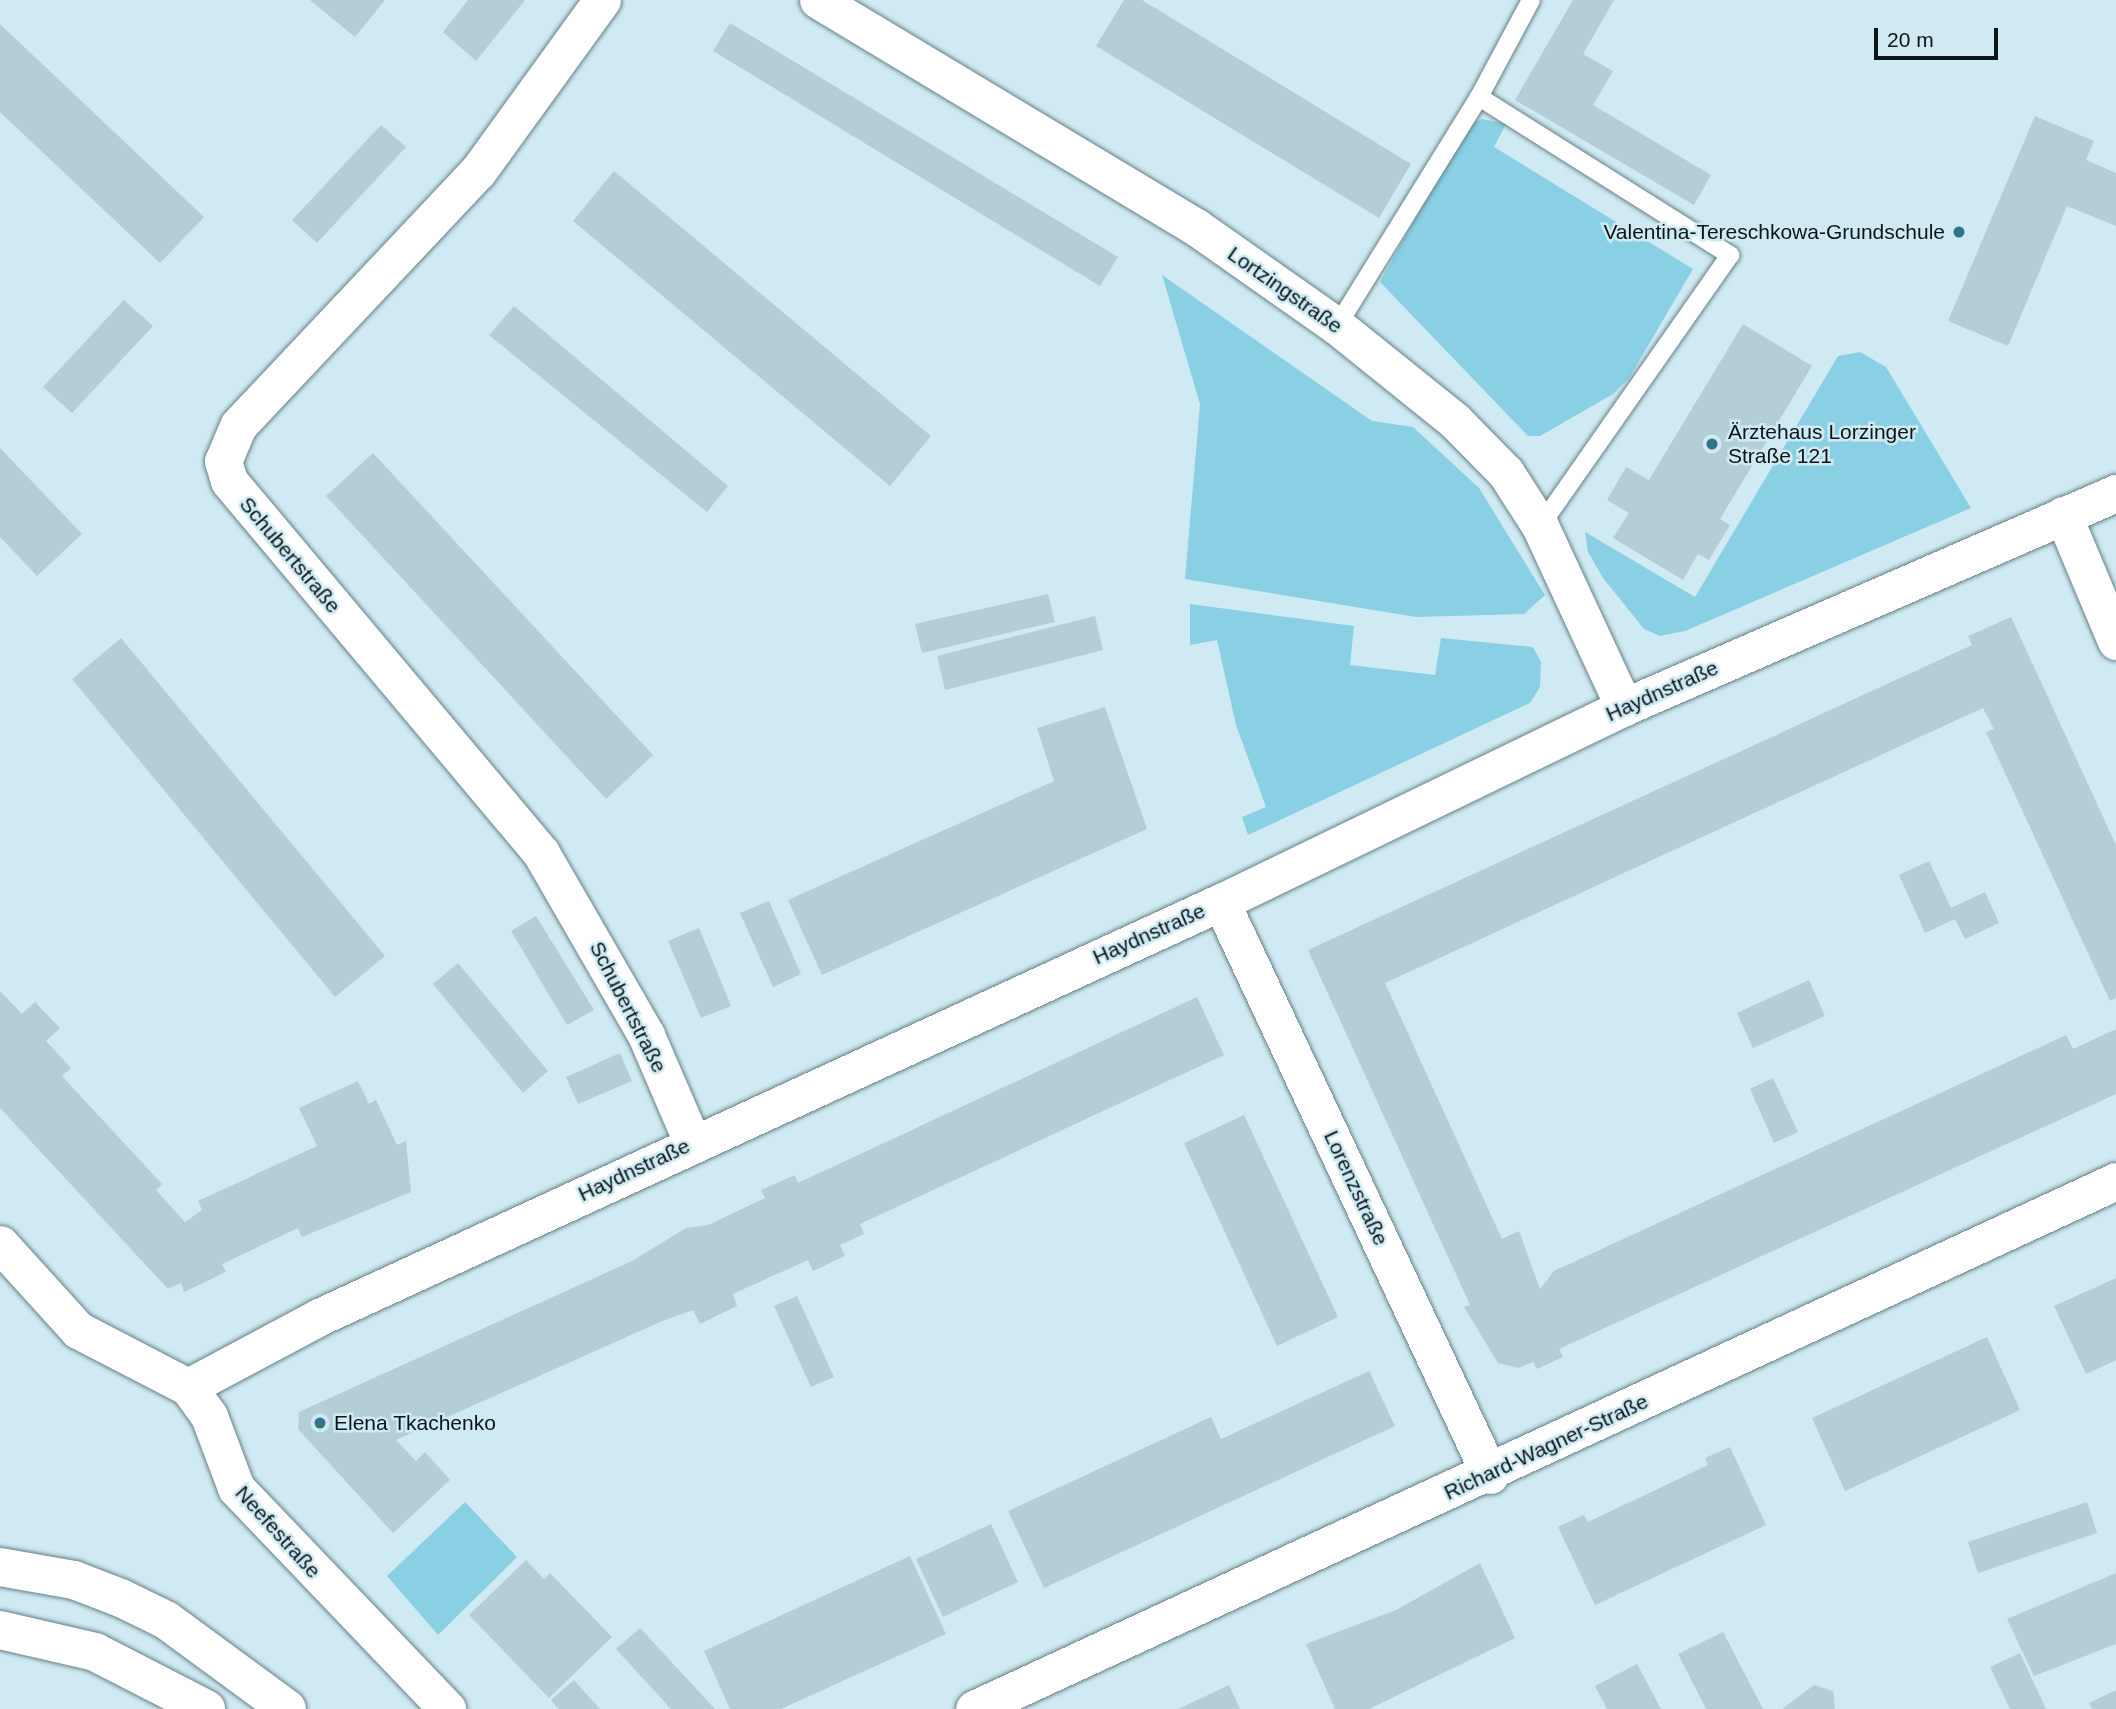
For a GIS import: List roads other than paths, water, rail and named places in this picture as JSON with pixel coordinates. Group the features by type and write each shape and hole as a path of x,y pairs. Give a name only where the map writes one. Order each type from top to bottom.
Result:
{"main road":[{"path":"0,1567 74,1580 166,1620 287,1709"},
{"path":"0,1630 94,1652 206,1709"}],"street":[{"name":"Schubertstraße","path":"602,0 478,171 238,426 223,461 229,481 541,853 646,1035 692,1142"},
{"name":"Lortzingstraße","path":"818,0 1196,227 1337,326 1454,419 1506,474 1541,526 1624,707"},
{"name":"Haydnstraße","path":"188,1387 318,1317 692,1142 1221,902 1624,707 2116,493"},
{"path":"2063,515 2116,641"},
{"name":"Lorenzstraße","path":"1221,902 1490,1475"},
{"name":"Richard-Wagner-Straße","path":"974,1709 1490,1475 2116,1181"},
{"name":"Neefestraße","path":"0,1244 78,1330 188,1387 209,1416 236,1488 447,1709"}],"lane":[{"path":"1337,326 1479,97 1531,0"},
{"path":"1479,97 1730,255 1541,526"}],"place":[{"name":"Valentina-Tereschkowa-Grundschule","path":"1959,232"},
{"name":"Ärztehaus Lorzinger Straße 121","path":"1712,444"},
{"name":"Elena Tkachenko","path":"320,1423"}]}
